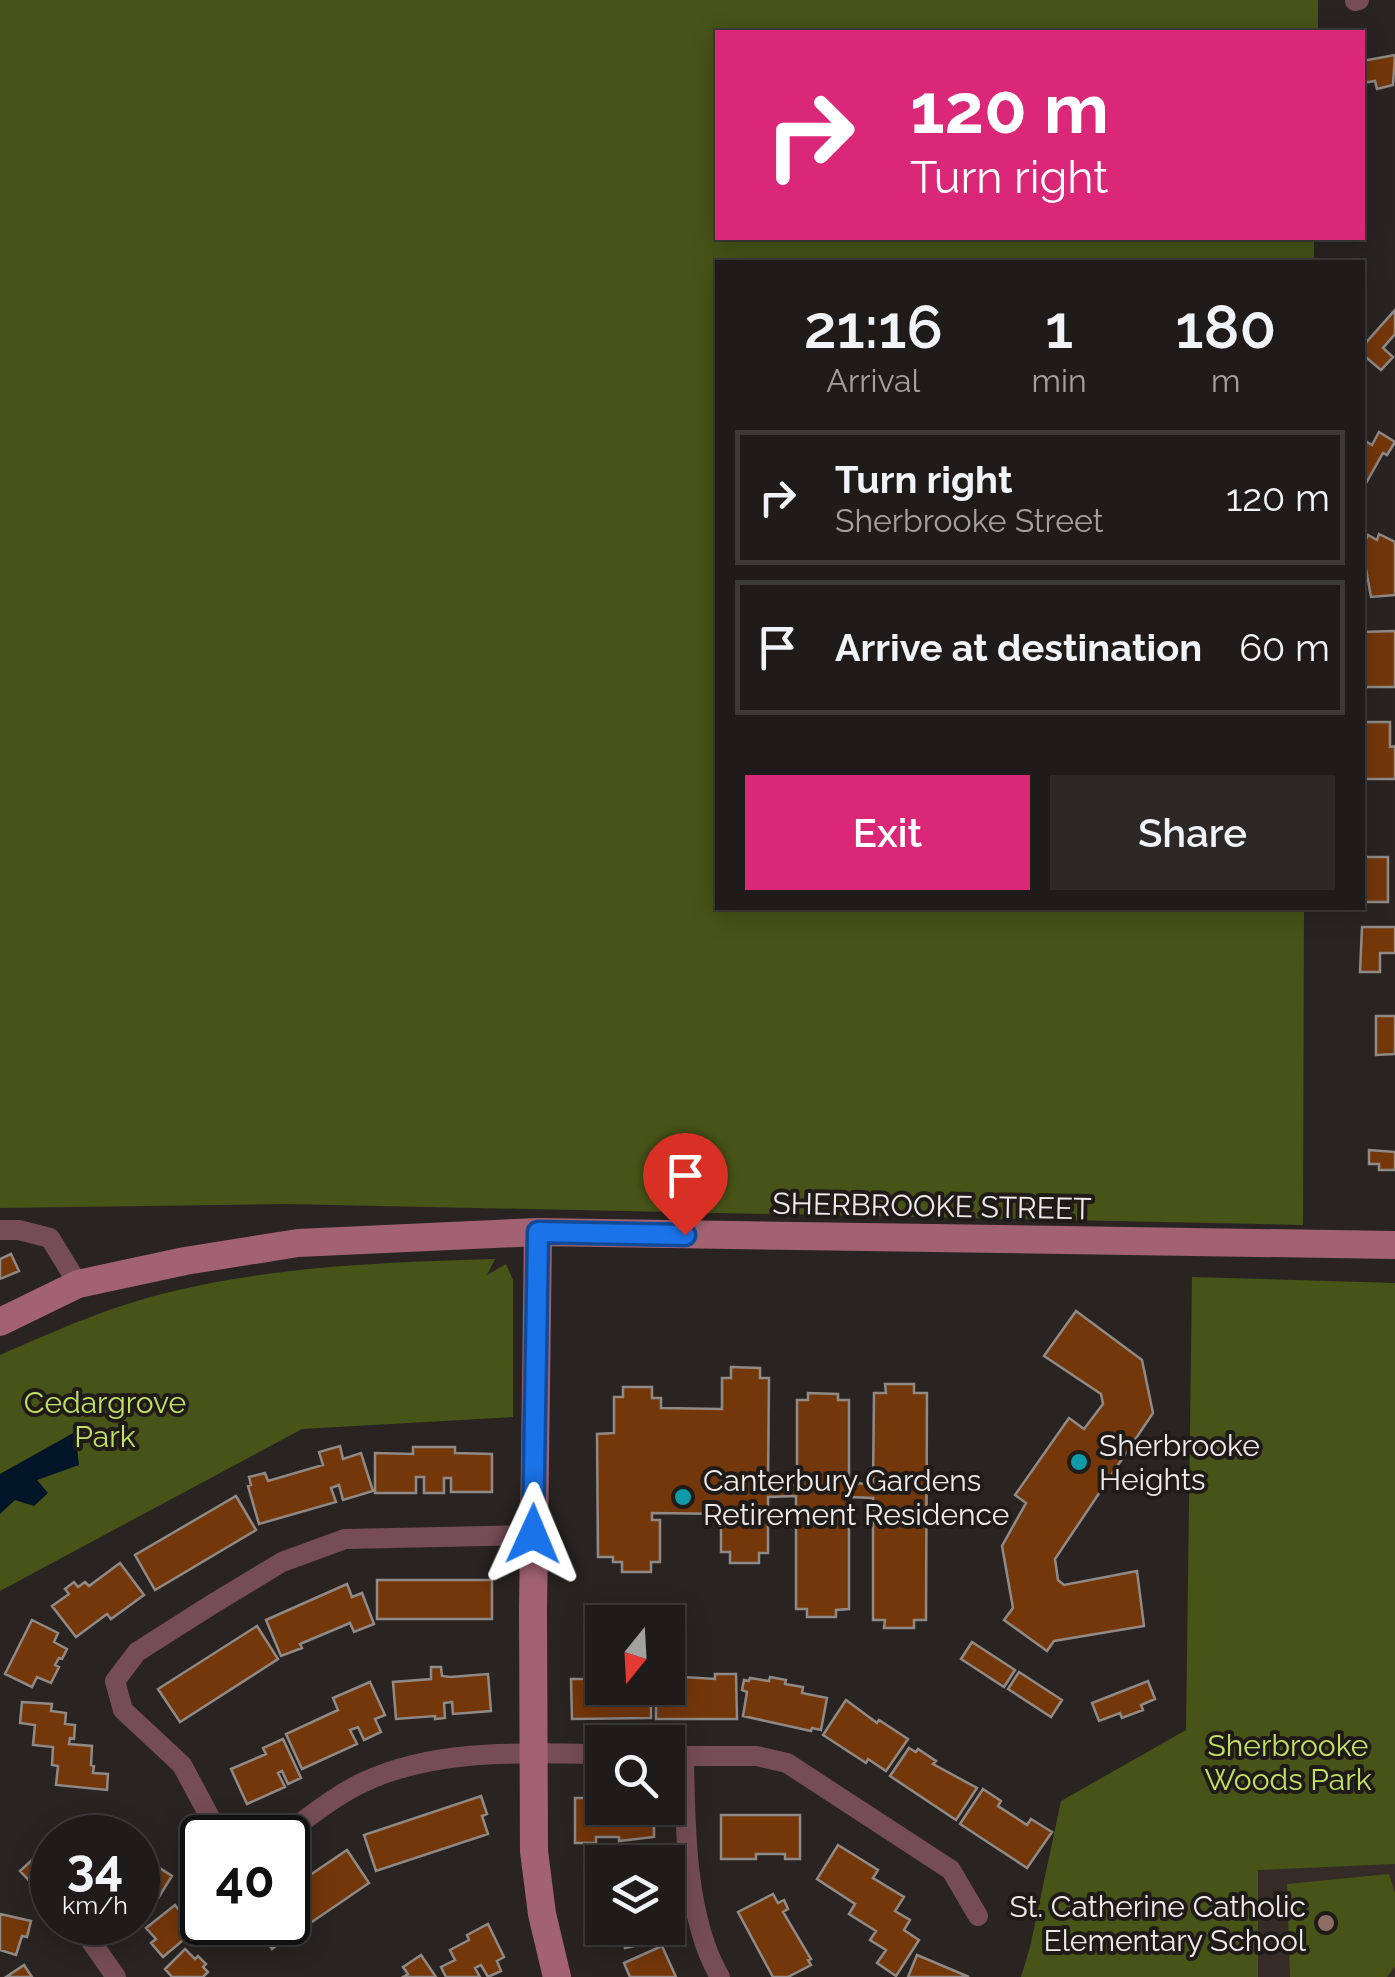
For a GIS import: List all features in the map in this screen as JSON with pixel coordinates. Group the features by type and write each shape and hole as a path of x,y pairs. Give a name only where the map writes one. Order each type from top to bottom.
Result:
{"main road":[{"name":"SHERBROOKE STREET","path":"0,1322 78,1284 185,1261 298,1243 538,1232 1395,1245"},
{"path":"538,1232 532,1753 536,1879 556,1977"}],"street":[{"path":"0,1230 19,1230 50,1238 78,1284"},
{"path":"209,1815 182,1765 123,1710 115,1681 137,1652 282,1562 345,1539 533,1534"},
{"path":"310,1818 361,1783 410,1764 532,1753 585,1754"},
{"path":"685,1756 757,1756 787,1763 952,1870 978,1916"},
{"path":"683,1825 708,1958 720,1977"},
{"path":"94,1945 116,1977"}],"shaded area":[{"name":"St. Catherine Catholic Elementary School","path":"1395,1864 1395,1977 1258,1977 1257,1869"}],"green space":[{"path":"0,0 1318,0 1318,30 715,30 715,240 1314,240 1314,260 715,260 715,910 1304,910 1303,1225 285,1204 0,1208"},
{"name":"Cedargrove Park","path":"495,1259 487,1275 506,1264 513,1280 513,1417 302,1429 0,1591 0,1355 107,1311 214,1283 333,1267"},
{"name":"Sherbrooke Woods Park","path":"1192,1277 1395,1283 1395,1864 1258,1870 1258,1977 1021,1977 1061,1801 1186,1730"},
{"name":"St. Catherine Catholic Elementary School","path":"1389,1874 1395,1893 1395,1966 1387,1977 1290,1977 1287,1884"}],"water":[{"path":"75,1432 79,1465 37,1480 48,1493 34,1506 15,1500 0,1514 0,1474"}],"building":[{"path":"1395,55 1393,85 1377,89 1375,81 1365,83 1365,60"},
{"path":"1395,310 1395,334 1383,348 1393,357 1381,370 1365,357 1365,344"},
{"path":"1379,432 1395,442 1387,455 1383,453 1365,485 1365,441 1372,445"},
{"path":"1379,534 1395,542 1395,595 1371,597 1365,541 1368,535 1377,540"},
{"path":"1395,631 1395,687 1365,687 1365,632"},
{"path":"1365,722 1390,722 1395,779 1365,779"},
{"path":"1365,857 1388,857 1388,902 1365,902"},
{"path":"1362,927 1395,927 1395,953 1380,953 1380,972 1360,972"},
{"path":"1376,1016 1395,1016 1395,1054 1376,1055"},
{"path":"1369,1150 1395,1152 1395,1170 1379,1170 1379,1164 1369,1164"},
{"path":"11,1254 19,1271 0,1279 0,1259"},
{"name":"Sherbrooke Heights","path":"1076,1311 1142,1360 1153,1413 1055,1559 1058,1580 1064,1585 1137,1571 1144,1626 1054,1641 1047,1651 1004,1620 1013,1608 1002,1546 1026,1503 1015,1495 1069,1418 1084,1429 1103,1404 1101,1394 1044,1356"},
{"name":"Canterbury Gardens Retirement Residence","path":"731,1367 760,1368 760,1378 769,1378 768,1487 797,1485 797,1400 808,1400 808,1393 838,1394 838,1400 849,1400 849,1483 873,1484 874,1393 886,1393 885,1384 914,1384 914,1393 927,1393 926,1620 914,1620 914,1628 884,1628 885,1620 873,1620 873,1498 849,1497 849,1609 836,1610 836,1617 807,1617 807,1609 796,1609 796,1496 768,1497 768,1553 759,1553 759,1563 730,1563 730,1552 721,1552 721,1520 729,1521 729,1514 652,1513 652,1520 660,1520 660,1562 651,1562 651,1572 622,1572 622,1562 613,1562 613,1557 598,1557 597,1434 614,1433 614,1397 623,1397 623,1387 652,1387 652,1398 661,1398 661,1408 722,1409 722,1378 731,1378"},
{"path":"340,1446 343,1459 361,1453 373,1491 343,1500 339,1485 331,1488 336,1502 259,1524 249,1477 265,1473 268,1481 323,1465 319,1452"},
{"path":"413,1447 455,1447 455,1453 492,1454 492,1492 451,1492 451,1478 444,1478 444,1493 424,1493 424,1477 416,1477 416,1493 375,1493 375,1453 413,1454"},
{"path":"236,1496 256,1530 155,1590 135,1555"},
{"path":"120,1563 144,1595 111,1619 107,1614 76,1637 52,1606 69,1594 65,1589 74,1582 78,1587 85,1582 89,1586"},
{"path":"377,1580 492,1580 492,1619 377,1619"},
{"path":"347,1584 352,1597 362,1593 374,1624 354,1632 350,1623 281,1656 266,1620"},
{"path":"32,1620 58,1633 54,1642 67,1649 55,1665 59,1667 51,1683 37,1677 32,1687 5,1674"},
{"path":"257,1626 278,1659 180,1722 158,1689"},
{"path":"972,1642 1015,1670 1004,1687 961,1659"},
{"path":"431,1667 441,1667 442,1676 450,1677 488,1674 491,1711 453,1714 452,1702 444,1703 445,1718 396,1719 393,1682 431,1679"},
{"path":"1019,1672 1062,1700 1051,1717 1008,1689"},
{"path":"715,1674 736,1674 737,1719 656,1719 656,1705 685,1705 685,1677 715,1679"},
{"path":"770,1677 803,1687 802,1693 827,1698 821,1730 743,1716 747,1692 742,1690 744,1680 769,1681"},
{"path":"571,1679 585,1679 585,1705 651,1705 651,1718 572,1719"},
{"path":"1148,1681 1155,1699 1141,1705 1143,1710 1099,1721 1092,1703"},
{"path":"370,1682 385,1715 375,1719 381,1732 364,1740 358,1727 350,1730 357,1744 302,1769 286,1734 338,1710 333,1698"},
{"path":"846,1700 908,1739 886,1771 823,1735"},
{"path":"22,1702 52,1704 51,1711 66,1713 65,1724 75,1725 74,1739 70,1738 69,1744 92,1746 93,1773 108,1774 107,1790 56,1785 58,1766 52,1765 53,1747 33,1745 35,1725 20,1723"},
{"path":"283,1739 301,1778 288,1784 282,1771 278,1773 285,1787 247,1804 231,1769 266,1754 263,1748"},
{"path":"909,1748 916,1752 918,1749 936,1761 933,1764 977,1788 956,1820 890,1776"},
{"path":"983,1789 1001,1801 998,1806 1027,1825 1031,1819 1052,1832 1027,1868 960,1824"},
{"path":"481,1796 488,1834 376,1871 364,1835"},
{"path":"575,1798 585,1798 585,1825 654,1825 654,1837 619,1841 619,1837 596,1837 596,1843 575,1843"},
{"path":"721,1815 800,1815 800,1859 785,1859 785,1854 756,1854 756,1859 721,1859"},
{"path":"838,1845 878,1870 873,1878 904,1897 895,1911 910,1920 904,1930 919,1940 896,1976 877,1963 886,1950 870,1940 876,1931 849,1914 855,1904 817,1879"},
{"path":"347,1850 369,1883 310,1923 310,1875"},
{"path":"30,1862 30,1881 20,1871"},
{"path":"160,1868 172,1876 160,1895"},
{"path":"773,1894 778,1903 784,1900 788,1909 783,1912 811,1959 811,1965 788,1977 773,1977 738,1912"},
{"path":"175,1905 180,1911 180,1943 163,1957 153,1945 160,1945 160,1917"},
{"path":"0,1914 30,1921 27,1937 22,1936 16,1955 0,1950"},
{"path":"488,1924 504,1957 497,1961 501,1971 488,1977 481,1965 475,1968 480,1977 446,1977 441,1967 455,1960 450,1950"},
{"path":"662,1946 676,1977 630,1977 624,1963"},
{"path":"185,1949 206,1964 203,1967 208,1972 203,1977 172,1977 165,1969"},
{"path":"421,1955 436,1977 403,1977 408,1974 403,1967"},
{"path":"917,1955 969,1977 908,1977"},
{"path":"24,1965 32,1977 6,1977"}],"place":[{"name":"Sherbrooke Heights","path":"1079,1462"},
{"name":"Canterbury Gardens Retirement Residence","path":"683,1497"},
{"name":"St. Catherine Catholic Elementary School","path":"1326,1923"}],"route":[{"path":"533,1534 538,1232 685,1235"}]}
